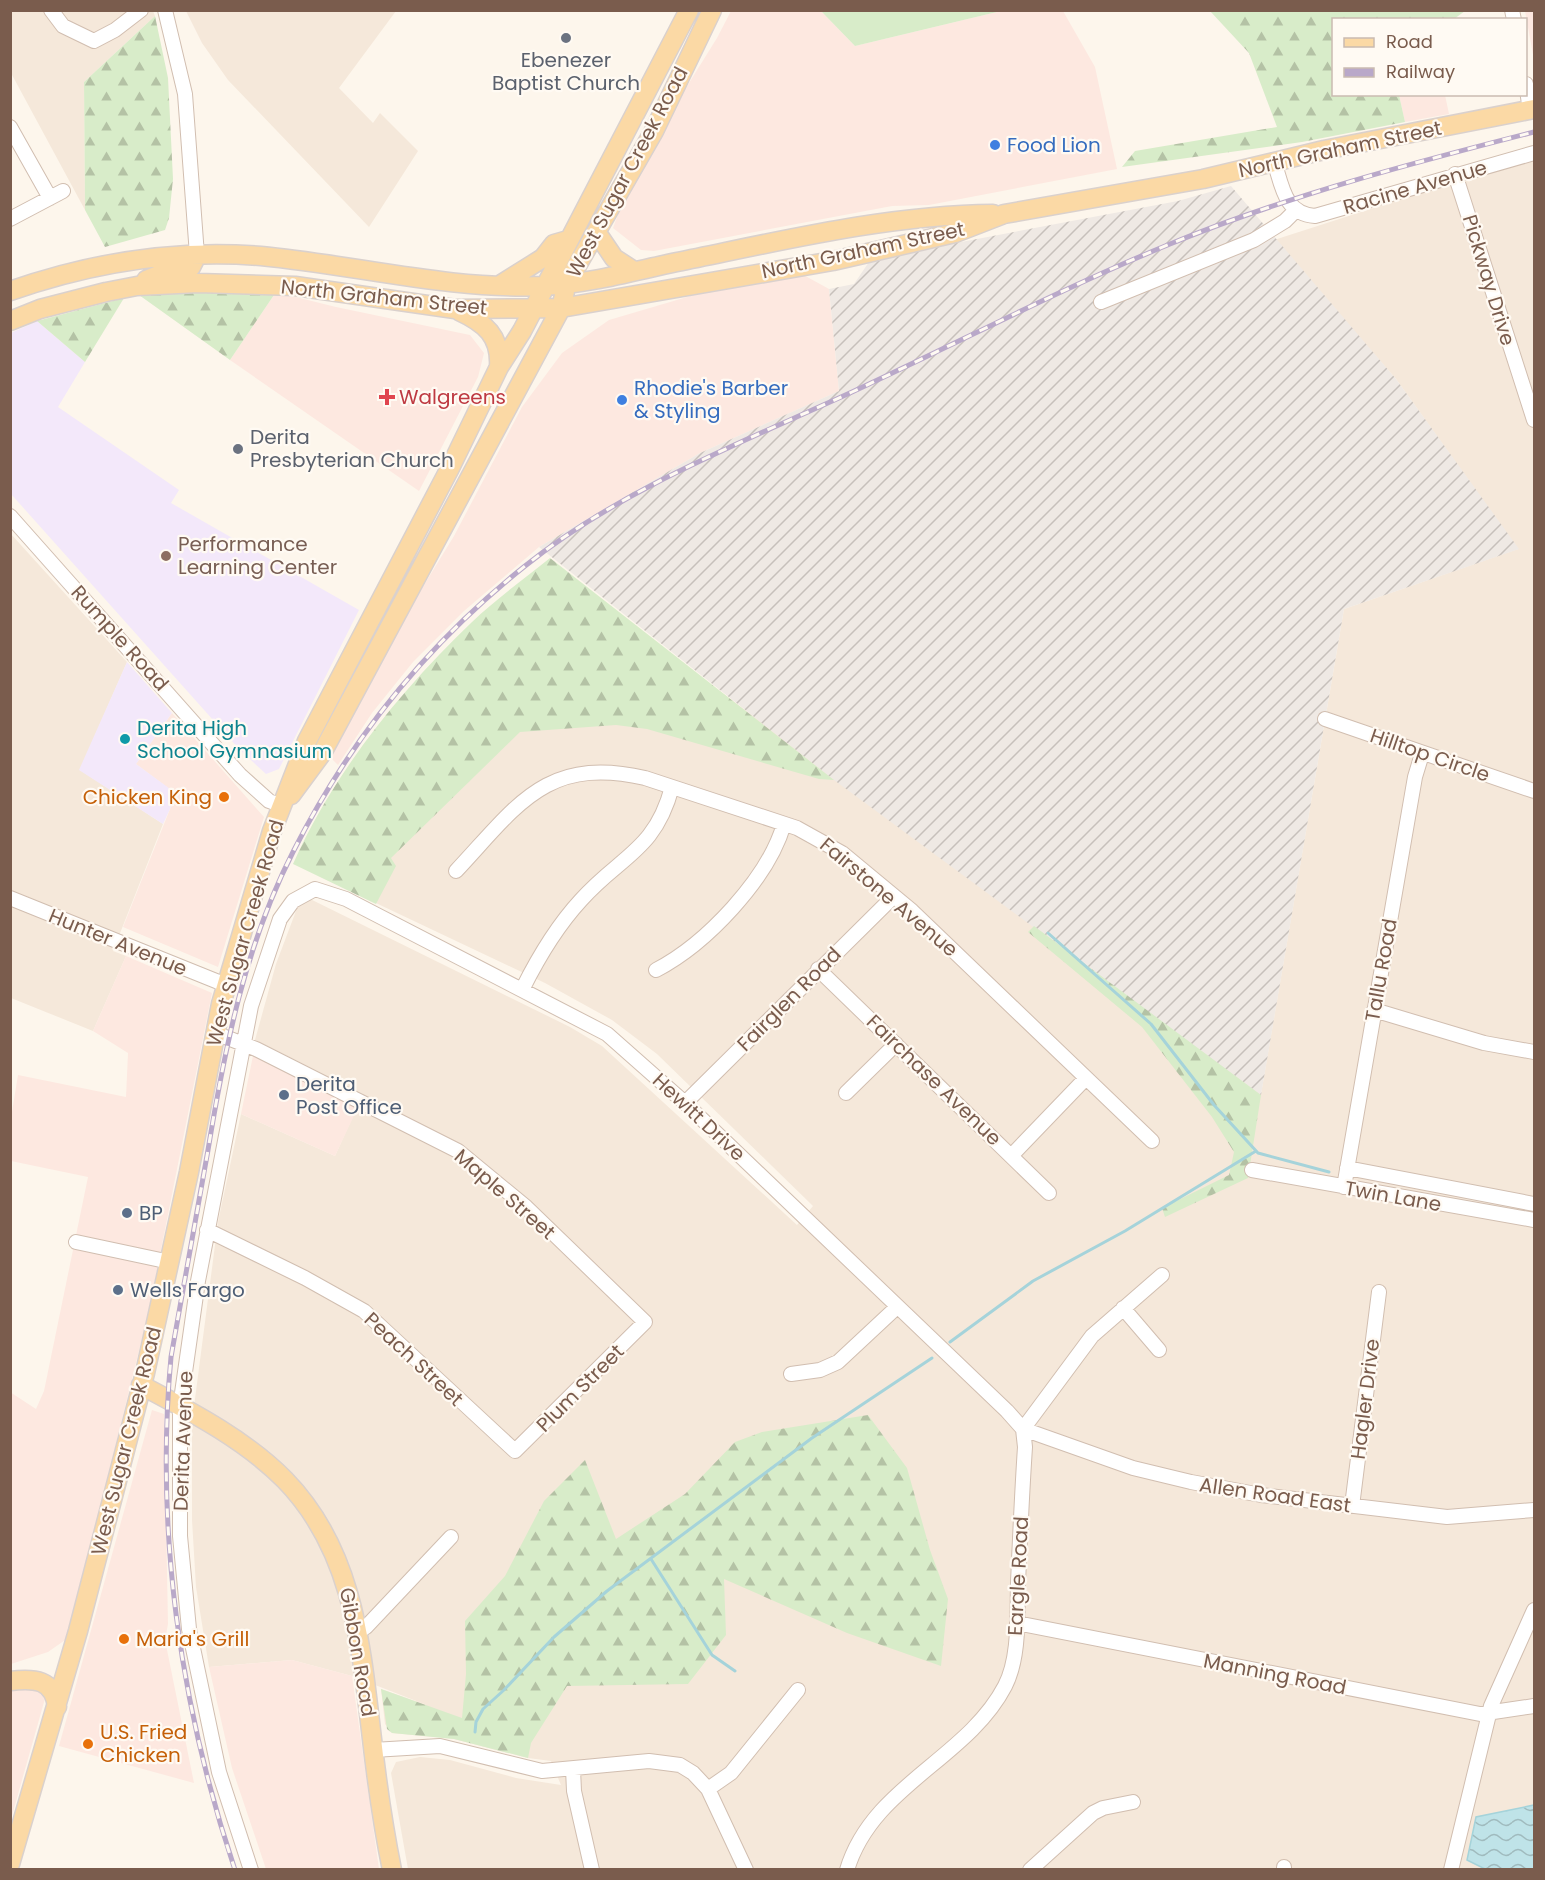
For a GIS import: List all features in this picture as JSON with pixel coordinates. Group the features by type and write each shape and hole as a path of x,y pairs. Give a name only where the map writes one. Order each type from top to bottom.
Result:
{"main road":[{"name":"West Sugar Creek Road","path":"10,1864 68,1667 141,1385 170,1262 226,985 269,840 307,741 449,470 499,367 534,309 689,10"},
{"name":"West Sugar Creek Road","path":"283,806 322,753 561,308 567,283 654,131 708,16"},
{"name":"North Graham Street","path":"10,291 97,265 196,255 269,257 420,279 498,286 544,286 634,271 830,231 939,216 1004,214 1203,178 1274,161 1532,110"},
{"name":"North Graham Street","path":"10,321 74,299 137,286 198,283 295,286 455,309 561,308 833,261 955,233 1004,214"},
{"path":"833,261 854,243 883,238 939,216"},
{"path":"741,276 789,257 818,253 828,245 830,231"},
{"path":"597,233 614,258 634,271"},
{"path":"498,286 543,258 554,244 568,240"},
{"path":"137,286 153,276 190,267 196,255"},
{"path":"455,309 489,329 497,343 499,367"},
{"path":"382,639 375,628 376,620 390,593 393,577"},
{"name":"Gibbon Road","path":"141,1385 180,1407 262,1460 301,1498 336,1554 346,1581 358,1632 373,1750 392,1869"},
{"path":"10,1676 68,1667"},
{"path":"10,1681 27,1679 44,1682 56,1696 57,1707"}],"street":[{"path":"51,10 63,26 94,41 115,30 141,10"},
{"path":"165,10 184,94 196,255"},
{"path":"1527,88 1532,110"},
{"path":"10,127 50,198"},
{"name":"Racine Avenue","path":"1295,211 1315,216 1534,153"},
{"path":"1101,302 1254,240 1285,221 1295,211 1287,202 1274,161"},
{"name":"Pickway Drive","path":"1455,174 1534,420"},
{"path":"10,219 63,191"},
{"name":"Rumple Road","path":"10,516 240,775 269,801 283,806"},
{"name":"Hilltop Circle","path":"1325,719 1534,791"},
{"name":"Tallu Road","path":"1344,1187 1415,777 1422,754"},
{"name":"Fairstone Avenue","path":"456,871 511,813 554,781 579,773 607,771 672,788 784,824 828,843 894,896 1152,1142"},
{"path":"523,988 548,942 580,900 596,884 633,855 651,836 668,804 672,788"},
{"path":"656,970 680,957 754,884 776,849 784,824"},
{"name":"Hewitt Drive","path":"315,889 346,899 523,988 607,1034 685,1103 1007,1411 1023,1429"},
{"name":"Derita Avenue","path":"251,1869 219,1772 189,1629 180,1536 180,1407 207,1230 242,1042 262,966 280,920 293,901 315,889"},
{"name":"Fairglen Road","path":"685,1103 894,896"},
{"name":"Hunter Avenue","path":"10,898 226,985"},
{"name":"Fairchase Avenue","path":"818,969 1049,1193"},
{"path":"1374,1010 1484,1043 1534,1052"},
{"name":"Maple Street","path":"215,1033 242,1042 458,1151 517,1199 645,1322"},
{"path":"846,1094 896,1044"},
{"path":"1012,1155 1086,1078"},
{"name":"Twin Lane","path":"1347,1168 1534,1204"},
{"name":"Twin Lane","path":"1252,1170 1534,1220"},
{"name":"Peach Street","path":"207,1230 305,1278 364,1311 515,1451"},
{"path":"76,1242 170,1262"},
{"path":"1023,1429 1092,1336 1162,1275"},
{"name":"Hagler Drive","path":"1352,1506 1378,1292"},
{"path":"790,1374 820,1370 838,1362 897,1307"},
{"path":"1123,1308 1159,1350"},
{"name":"Plum Street","path":"515,1451 645,1322"},
{"name":"Allen Road East","path":"1023,1429 1133,1468 1261,1495 1447,1517 1534,1510"},
{"name":"Eargle Road","path":"847,1869 853,1850 875,1816 975,1725 1000,1695 1012,1665 1017,1623 1025,1447 1023,1429"},
{"path":"358,1632 366,1627 451,1537"},
{"path":"1451,1869 1490,1713 1534,1610"},
{"name":"Manning Road","path":"1017,1623 1480,1714 1534,1706"},
{"path":"708,1789 731,1773 798,1690"},
{"path":"373,1750 440,1746 542,1771 666,1762 693,1773 708,1789 746,1869"},
{"path":"573,1769 576,1803 592,1869"},
{"path":"1030,1869 1093,1813 1111,1805 1132,1802"}],"shaded area":[{"path":"10,11 153,11 155,16 84,82 85,210 11,73"},
{"path":"186,11 396,11 339,88 373,123 380,113 418,151 369,227 228,80 202,43"},
{"path":"731,11 821,11 855,46 1001,11 1063,11 1095,67 1117,169 929,205 892,206 654,251 641,250 613,228 621,206 666,120 717,38"},
{"path":"1525,11 1534,11 1534,60 1527,18"},
{"path":"1399,96 1445,96 1449,114 1405,122"},
{"path":"1534,161 1534,1869 408,1869 391,1773 396,1762 420,1757 450,1760 516,1778 561,1785 551,1761 528,1758 454,1739 392,1733 385,1724 381,1689 424,1704 352,1676 292,1660 209,1667 196,1587 192,1520 192,1422 218,1222 241,1114 335,1156 363,1094 255,1040 276,964 302,895 570,1027 602,1046 797,1225 813,1206 657,1054 612,1020 545,983 321,877 385,764 433,702 717,689 1261,1094 1344,609 1518,549 1396,379 1274,240 1448,184"},
{"path":"1231,186 1396,379 1519,549 1344,609 1261,1095 834,780 539,547 700,453 839,391 829,289 854,284 871,259 1178,201"},
{"path":"800,273 829,289 839,391 700,453 539,547 464,611 413,662 372,713 338,765 328,755 394,634 454,536 522,407 562,353 609,320 704,292 783,279"},
{"path":"276,292 470,335 484,353 478,377 419,491 230,360"},
{"name":"Performance Learning Center","path":"37,321 85,362 58,407 179,490 171,503 359,610 279,769 266,774 239,749 11,494 11,333"},
{"path":"10,533 127,662 80,770 163,824 113,951 126,956 93,1031 11,998"},
{"path":"127,662 172,713 136,764 177,794 163,824 79,770"},
{"path":"172,713 264,817 218,967 123,927 176,794 136,764"},
{"path":"126,956 212,993 149,1310 68,1638 48,1652 11,1664 10,1392 36,1409 44,1391 88,1177 11,1161 11,1118 18,1075 126,1097 128,1053 93,1031"},
{"path":"254,1051 359,1105 335,1156 241,1114"},
{"path":"152,1410 164,1414 168,1624 165,1640 194,1783 59,1746"},
{"path":"292,1660 352,1676 379,1869 266,1869 232,1768 209,1667"},
{"path":"30,1684 46,1695 11,1819 11,1686"}],"green space":[{"path":"821,11 1001,11 855,46"},
{"path":"1210,11 1465,11 1455,18 1332,18 1332,96 1399,96 1405,122 1302,142 1122,167 1135,151 1277,127 1249,53"},
{"path":"155,16 168,78 173,179 169,218 165,230 105,247 85,210 84,82"},
{"path":"213,289 276,292 230,360 139,295"},
{"path":"124,298 85,362 37,321"},
{"path":"550,558 834,780 819,779 647,729 616,725 520,732 391,858 396,866 376,904 293,864 328,797 349,765 371,734 419,676 472,622"},
{"path":"1034,926 1261,1095 1248,1178 1165,1217 1162,1208 1229,1175 1234,1152 1212,1117 1142,1027 1028,932"},
{"path":"868,1415 907,1468 930,1550 948,1599 941,1666 847,1633 724,1579 726,1635 688,1684 567,1686 531,1743 528,1758 454,1739 392,1733 387,1729 381,1689 462,1718 466,1674 465,1621 505,1576 544,1501 585,1460 616,1539 685,1494 735,1442 762,1432"}],"water":[{"path":"1534,1805 1534,1869 1485,1869 1467,1860 1476,1817"}],"waterway":[{"path":"1048,933 1151,1024 1214,1105 1258,1153 1329,1172"},
{"path":"950,1342 1033,1281 1125,1231 1256,1151"},
{"path":"475,1732 476,1722 483,1709 554,1637 607,1591 812,1438 932,1358"},
{"path":"651,1559 712,1655 735,1671"}],"railway":[{"path":"235,1870 200,1745 186,1681 176,1617 167,1487 167,1422 171,1357 222,1073 249,960 276,888 293,852 339,771 365,733 393,697 455,628 525,566 601,514 683,469 852,392 1050,297 1170,244 1304,196 1396,168 1534,132"}],"place":[{"name":"Ebenezer Baptist Church","path":"566,38"},
{"name":"Food Lion","path":"995,145"},
{"name":"Walgreens","path":"387,397"},
{"name":"Rhodie's Barber & Styling","path":"622,400"},
{"name":"Derita Presbyterian Church","path":"238,449"},
{"name":"Performance Learning Center","path":"166,556"},
{"name":"Derita High School Gymnasium","path":"125,739"},
{"name":"Chicken King","path":"224,797"},
{"name":"Derita Post Office","path":"284,1095"},
{"name":"BP","path":"127,1213"},
{"name":"Wells Fargo","path":"118,1290"},
{"name":"Maria's Grill","path":"124,1639"},
{"name":"U.S. Fried Chicken","path":"88,1744"}]}
